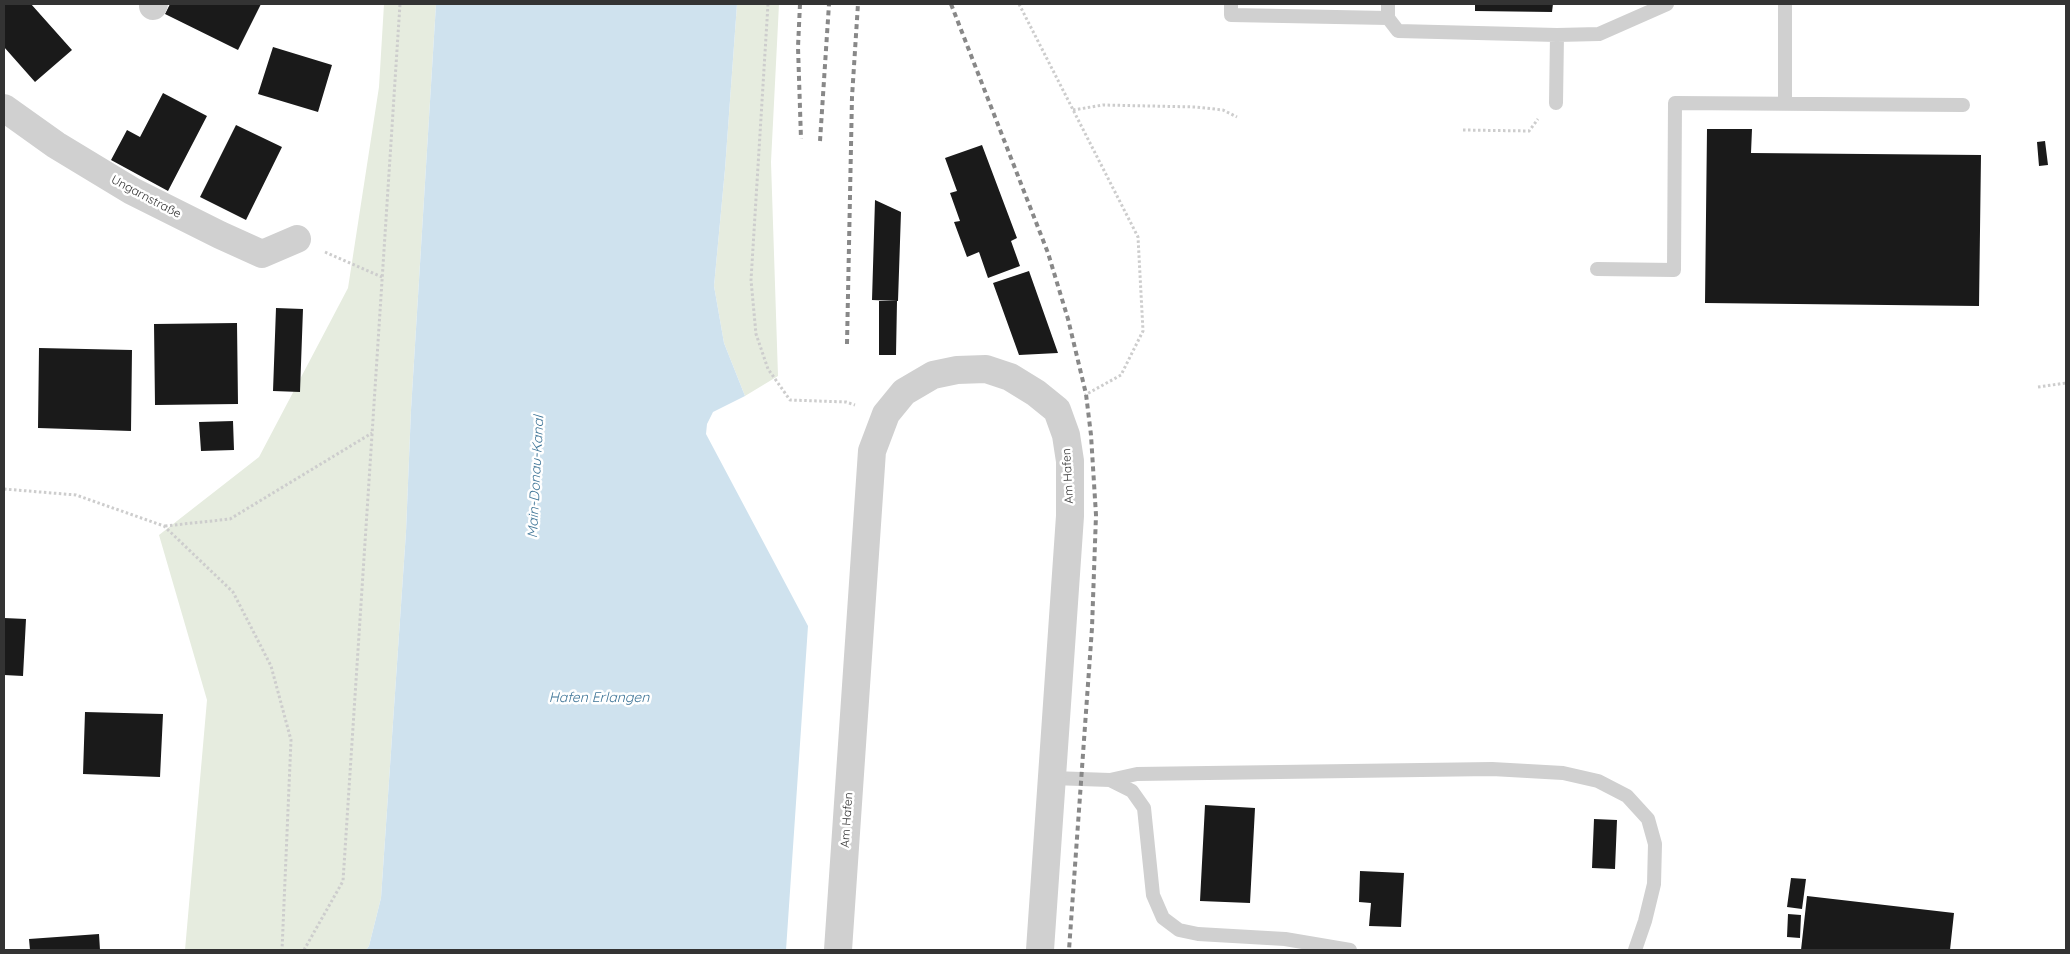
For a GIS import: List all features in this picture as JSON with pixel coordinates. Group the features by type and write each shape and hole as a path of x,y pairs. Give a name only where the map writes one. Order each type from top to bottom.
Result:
{"street":[{"name":"Ungarnstraße","path":"4,108 56,145 132,191 262,254 297,239"},
{"name":"Am Hafen","path":"838,950 872,451 886,414 904,392 933,375 957,370 986,369 1010,377 1036,393 1057,410 1066,435 1070,461 1070,507 1040,950"}],"lane":[{"path":"1231,4 1231,15 1388,18"},
{"path":"1388,4 1388,18 1398,32 1557,35 1599,34 1667,4"},
{"path":"1785,4 1785,103"},
{"path":"1556,103 1557,35"},
{"path":"1597,269 1674,270 1675,102 1963,105"},
{"path":"1052,778 1110,780 1137,774 1492,768 1563,773 1598,781 1627,796 1648,818 1655,844 1654,884 1645,921 1635,950"},
{"path":"1110,780 1132,791 1144,808 1153,894 1163,918 1179,930 1198,934 1285,939 1350,950"}],"path":[{"path":"304,950 343,881 400,4"},
{"path":"768,4 751,280 756,334 768,369 790,400 846,402 886,414"},
{"path":"1019,4 1138,237 1143,331 1121,375 1057,410"},
{"path":"1073,110 1102,105 1196,107 1223,110 1237,117"},
{"path":"1463,130 1530,131 1538,119"},
{"path":"297,239 382,277"},
{"path":"2038,387 2066,383"},
{"path":"164,526 230,519 372,433"},
{"path":"4,489 76,494 164,526 233,592 271,666 291,740 282,950"}],"shaded area":[{"path":"384,4 436,4 411,410 406,532 381,898 369,946 366,950 185,950 207,700 159,535 259,457 348,288 379,87"},
{"path":"737,4 779,4 771,162 778,376 745,396 724,343 714,286"}],"water":[{"name":"Hafen Erlangen","path":"436,4 737,4 714,286 724,343 745,396 713,412 707,424 706,434 808,626 786,950 366,950 369,946 381,898 406,532 411,410"}],"building":[{"path":"4,4 31,4 72,50 35,82 4,47"},
{"path":"170,4 261,4 238,50 165,14"},
{"path":"1475,4 1553,4 1552,12 1475,11"},
{"path":"273,47 332,65 318,112 258,94"},
{"path":"163,93 207,116 168,191 111,160 127,130 140,137"},
{"path":"236,125 282,147 246,220 200,197"},
{"path":"1707,129 1752,129 1751,153 1981,155 1979,306 1705,303"},
{"path":"2045,141 2048,165 2039,166 2037,142"},
{"path":"982,145 1017,238 1011,241 1020,266 988,278 979,252 967,257 954,222 960,221 950,193 957,191 945,158"},
{"path":"875,200 901,212 898,301 872,300"},
{"path":"1029,271 1058,353 1019,355 993,283"},
{"path":"879,301 897,301 896,355 879,355"},
{"path":"276,308 303,309 300,392 273,391"},
{"path":"237,323 238,404 155,405 154,324"},
{"path":"39,348 132,350 131,431 38,428"},
{"path":"233,421 234,450 201,451 199,422"},
{"path":"4,618 26,619 23,676 4,675"},
{"path":"85,712 163,714 160,777 83,774"},
{"path":"1205,805 1255,808 1250,903 1200,901"},
{"path":"1594,819 1617,820 1615,869 1592,868"},
{"path":"1360,871 1404,873 1401,927 1369,926 1371,903 1359,902"},
{"path":"1791,878 1806,879 1802,909 1787,907"},
{"path":"1807,896 1954,913 1950,950 1801,950"},
{"path":"1788,914 1801,915 1800,938 1787,937"},
{"path":"99,934 100,950 30,950 29,939"}],"railway":[{"path":"800,4 798,47 801,139"},
{"path":"820,141 829,4"},
{"path":"847,344 852,97 858,4"},
{"path":"951,4 1048,253 1068,319 1086,394 1091,435 1096,515 1092,628 1069,950"}],"water label":[{"name":"Main-Donau-Kanal","path":"536,477"}]}
